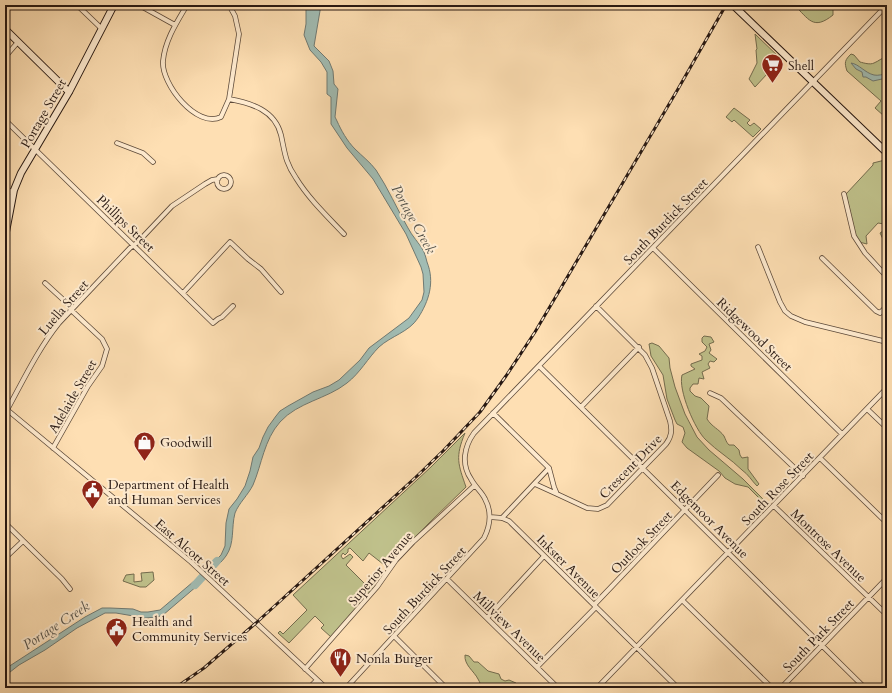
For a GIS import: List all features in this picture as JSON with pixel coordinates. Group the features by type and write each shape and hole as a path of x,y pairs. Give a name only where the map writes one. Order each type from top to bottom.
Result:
{"street":[{"path":"77,5 102,29"},
{"name":"Portage Street","path":"5,237 13,194 21,173 69,92 114,5"},
{"path":"139,5 175,25"},
{"path":"187,5 175,25 163,62 165,77 172,89 182,101 198,116 210,120 221,117 229,99 239,34 238,23 229,5"},
{"path":"733,5 887,153"},
{"name":"South Burdick Street","path":"475,485 467,470 465,456 470,438 887,5"},
{"path":"5,30 69,92"},
{"path":"5,56 18,42"},
{"path":"229,99 253,104 273,118 281,134 284,156 296,179 321,210 344,234"},
{"name":"Phillips Street","path":"5,120 213,323 218,318 222,317 233,306"},
{"path":"117,143 143,152 153,162"},
{"name":"Luella Street","path":"6,409 49,336 71,310 172,206 205,184 212,180 218,179"},
{"path":"5,187 13,194"},
{"path":"844,194 854,236 865,253 887,277"},
{"path":"182,293 230,242 248,260 261,269 281,292"},
{"path":"758,247 780,302 785,311 791,316 805,322 887,342"},
{"name":"Ridgewood Street","path":"653,248 842,434"},
{"path":"822,258 876,311 880,313 887,306"},
{"path":"45,283 69,305 71,310"},
{"path":"581,407 639,347 596,306"},
{"name":"Adelaide Street","path":"53,448 88,386 99,372 107,349 102,339 71,310"},
{"name":"Crescent Drive","path":"535,484 587,508 598,509 607,505 666,444 672,433 670,421 652,368 645,354 639,347"},
{"name":"Edgemoor Avenue","path":"539,366 866,688"},
{"name":"South Rose Street","path":"597,688 887,388"},
{"path":"710,393 721,398 763,436 803,476"},
{"name":"East Alcott Street","path":"6,409 208,577 326,688"},
{"path":"867,409 887,428"},
{"path":"493,413 549,468 557,494"},
{"path":"820,458 887,524"},
{"path":"475,485 486,501 490,517 502,518 549,468"},
{"name":"Outlook Street","path":"537,667 718,475"},
{"name":"Superior Avenue","path":"305,669 377,587 396,560 413,542 475,485"},
{"name":"Montrose Avenue","path":"774,506 887,616"},
{"name":"South Burdick Street","path":"346,688 484,538 489,525 490,517"},
{"name":"Inkster Avenue","path":"502,518 509,521 678,688"},
{"path":"5,523 62,579 70,589"},
{"path":"5,558 22,541"},
{"path":"487,618 544,556"},
{"name":"South Park Street","path":"781,688 887,578"},
{"name":"Millview Avenue","path":"447,579 558,688"},
{"path":"682,600 772,688"},
{"path":"394,636 446,688"},
{"path":"309,688 317,680"}],"green space":[{"path":"794,5 833,5 833,15 826,20 816,23 808,19"},
{"path":"755,34 781,59 755,87 749,79 757,63"},
{"path":"851,54 854,55 860,62 869,64 887,57 887,114 884,116 875,108 881,101 847,71 846,61"},
{"path":"734,108 750,120 747,123 750,126 754,123 761,129 753,137 734,120 732,122 726,117"},
{"path":"885,160 887,162 887,247 880,233 886,229 884,224 878,223 866,236 867,244 859,242 855,235 846,194 873,165 873,163"},
{"path":"704,336 711,337 714,342 709,344 711,350 709,353 717,359 714,362 710,361 708,364 710,368 702,372 704,379 699,378 698,384 693,384 690,391 695,396 701,398 709,406 707,419 724,436 728,444 734,445 739,450 742,458 748,457 748,469 759,484 757,486 733,462 706,440 697,428 688,409 681,382 682,375 695,369 691,366 691,364 702,360 702,356 699,354 705,351 707,347 702,342 702,338"},
{"path":"652,343 659,346 669,358 675,387 685,414 697,437 709,450 743,479 768,504 766,505 748,487 735,484 725,478 719,471 687,448 682,442 685,433 683,427 677,424 675,420 667,399 663,375 651,356 649,344"},
{"path":"465,433 460,448 459,460 466,487 392,562 383,564 369,553 363,561 350,548 345,555 343,553 341,556 343,559 350,554 353,557 346,565 367,586 377,586 331,637 321,628 324,625 315,616 289,643 278,633 280,631 283,634 307,610 293,595 431,467"},
{"path":"153,572 154,580 146,587 140,587 123,581 126,575 134,574 134,582 142,581 141,573"},
{"path":"465,655 469,656 474,662 478,662 488,671 499,674 501,679 516,683 519,688 483,688 466,662"}],"water":[{"path":"309,5 321,5 314,46 329,61 333,71 334,84 338,89 335,117 349,143 376,170 410,231 423,250 431,277 430,291 425,305 414,323 379,347 352,379 331,393 295,410 280,422 270,436 253,485 235,513 232,541 229,551 212,572 208,568 221,555 225,546 226,523 229,509 245,486 253,457 259,448 268,427 276,416 280,411 288,406 339,380 360,360 369,348 409,318 422,300 424,292 421,267 406,234 373,179 347,148 331,124 331,97 327,94 327,72 321,62 310,50 304,35 306,8"},
{"path":"851,63 874,75 887,74 887,84 882,79 873,81 863,77 862,72 856,69"},
{"path":"200,576 204,580 163,615 145,618 116,613 105,613 77,628 45,650 19,665 5,676 5,669 85,617 102,608 133,609 141,612 160,610"}],"waterway":[{"name":"Portage Creek","path":"195,585 217,561"}],"railway":[{"path":"175,688 204,668 256,623 416,477 480,412 535,332 726,5"}],"place":[{"name":"Shell","path":"773,84"},
{"name":"Goodwill","path":"145,462"},
{"name":"Department of Health and Human Services","path":"93,510"},
{"name":"Health and Community Services","path":"116,648"},
{"name":"Nonla Burger","path":"340,678"}]}
